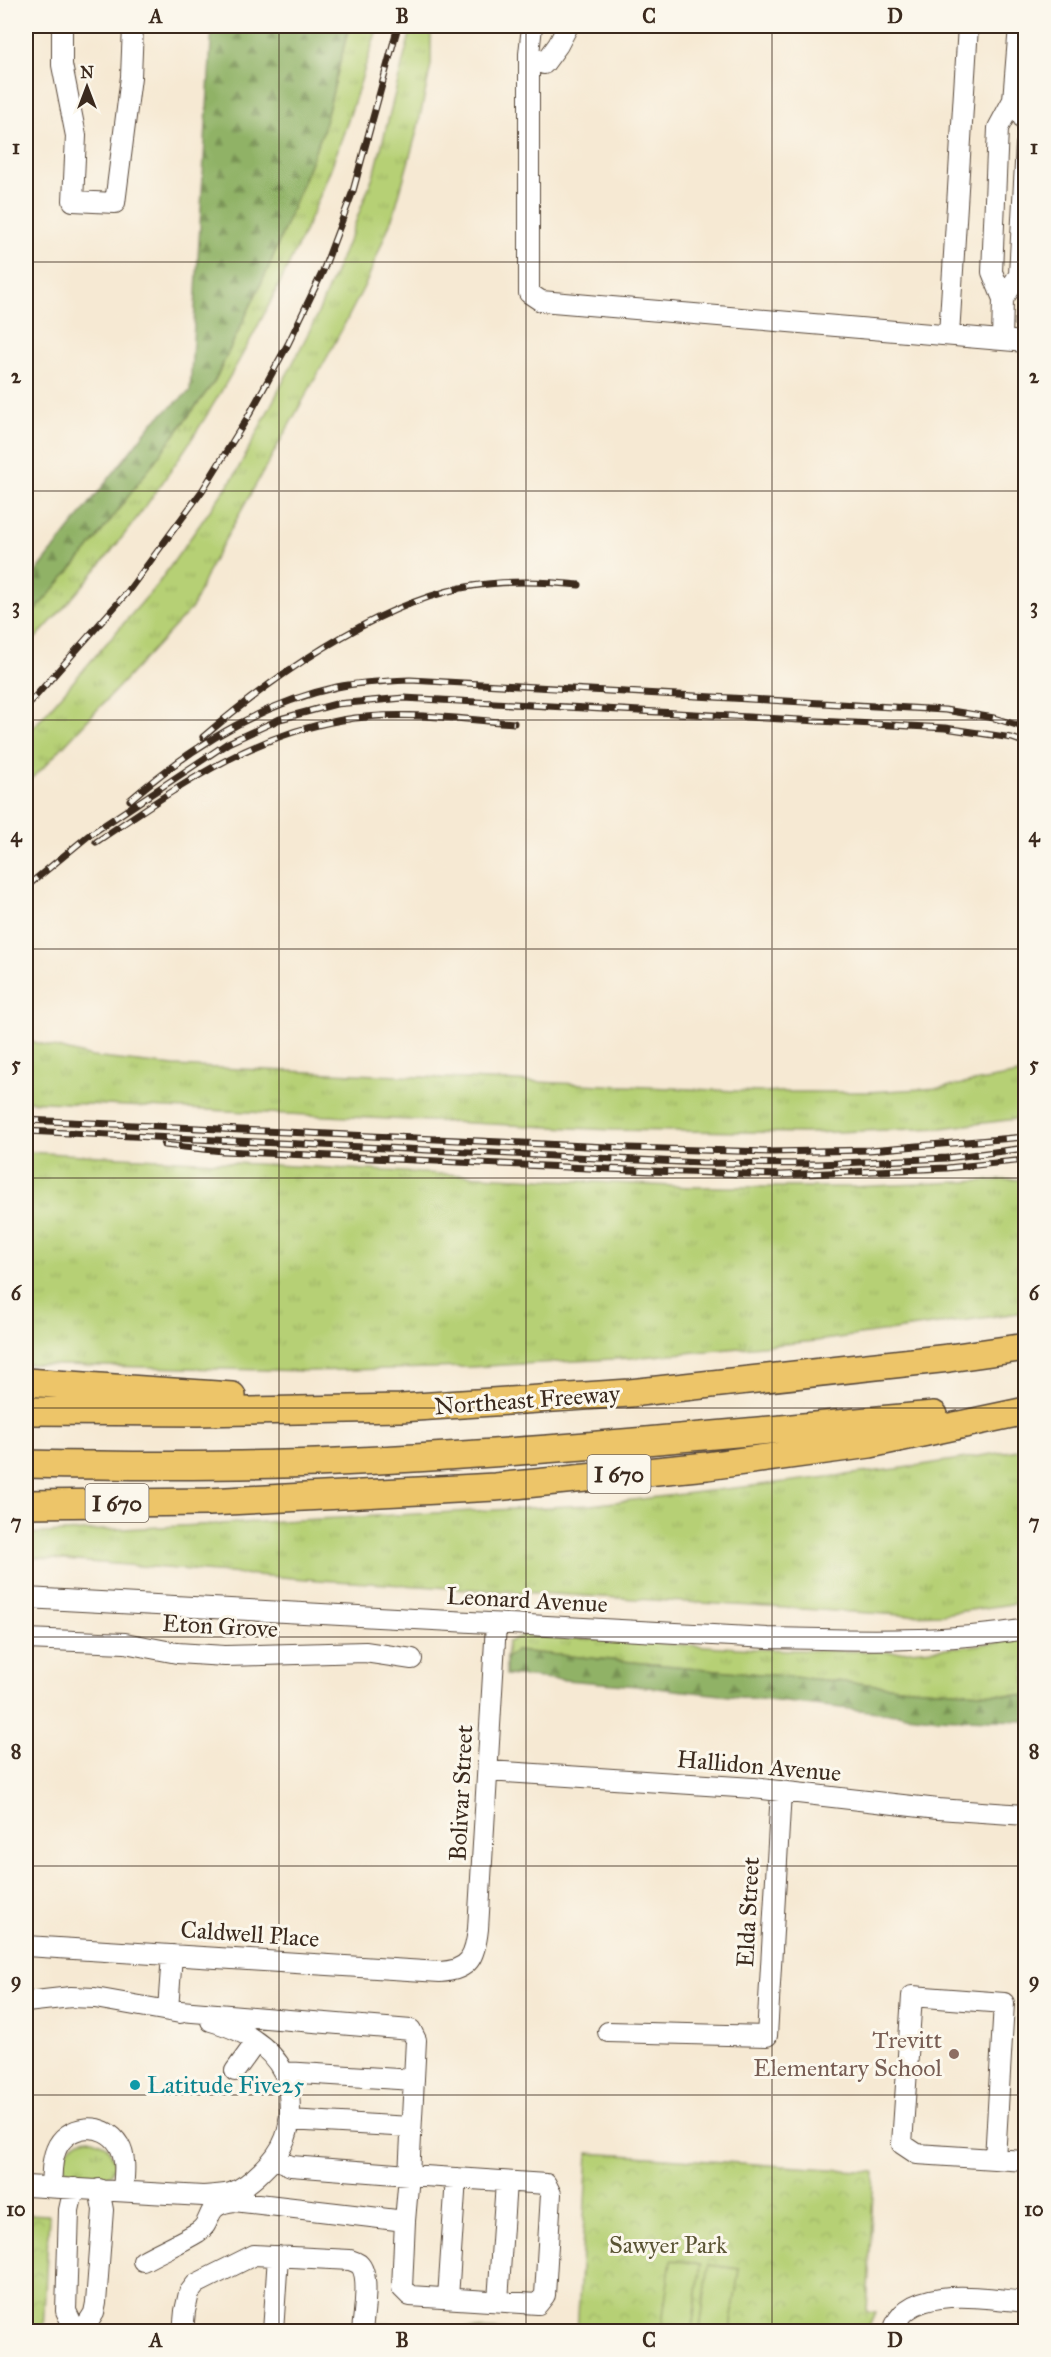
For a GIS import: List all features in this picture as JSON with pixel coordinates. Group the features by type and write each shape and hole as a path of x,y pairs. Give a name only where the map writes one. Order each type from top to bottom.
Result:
{"highway":[{"name":"Northeast Freeway","path":"26,1411 198,1412 401,1408 630,1393 949,1358 1026,1347"},
{"path":"26,1382 401,1408"},
{"name":"Northeast Freeway","path":"26,1464 120,1466 335,1462 535,1450 1026,1410"},
{"name":"I 670","path":"26,1503 208,1502 495,1487 707,1466 870,1444 1026,1410"},
{"path":"26,1519 86,1517 208,1502"}],"street":[{"path":"62,26 62,65 76,135 73,201 115,203 131,77 133,26"},
{"path":"532,26 529,54 529,293 541,301 1026,342"},
{"path":"529,54 544,64 568,26"},
{"path":"949,335 968,26"},
{"path":"1002,340 1003,299 992,272 998,128 1013,100 1019,26"},
{"path":"1013,100 1026,123"},
{"path":"1003,299 1019,275 1026,145"},
{"name":"Leonard Avenue","path":"26,1598 768,1638 855,1640 950,1638 1026,1629"},
{"name":"Bolivar Street","path":"468,1962 476,1947 478,1929 496,1624"},
{"name":"Eton Grove","path":"26,1639 125,1643 177,1653 225,1656 365,1652 412,1659"},
{"name":"Hallidon Avenue","path":"488,1771 781,1791 938,1809 1026,1815"},
{"name":"Elda Street","path":"608,2032 767,2036 781,1791"},
{"name":"Caldwell Place","path":"26,1946 440,1972 458,1970 468,1962"},
{"path":"168,2010 171,1955"},
{"path":"995,2159 1004,2003 912,1996 902,2144 917,2154 1026,2161"},
{"path":"26,2000 95,1998 168,2010 411,2030 416,2040 409,2175 405,2221 402,2288 410,2296 538,2304 545,2295 551,2194 546,2184 506,2182 456,2178 409,2175 291,2166 275,2159"},
{"path":"26,2186 204,2196 230,2193 248,2184 275,2159 281,2151 289,2120 290,2102 284,2072 271,2055 256,2042 230,2026 168,2010"},
{"path":"235,2071 256,2042"},
{"path":"284,2072 414,2080"},
{"path":"289,2120 411,2127"},
{"path":"51,2187 55,2152 60,2142 68,2133 91,2127 112,2136 120,2146 124,2159 123,2190"},
{"path":"448,2298 456,2178"},
{"path":"498,2301 506,2182"},
{"path":"74,2188 69,2210 66,2311 76,2331"},
{"path":"82,2331 94,2313 96,2303 103,2210 99,2189"},
{"path":"143,2261 201,2230 213,2208 224,2202 234,2201 405,2221"},
{"path":"183,2331 184,2311 189,2292 196,2284 254,2255 350,2260 359,2264 364,2274 365,2284 362,2331"},
{"path":"273,2331 278,2256"},
{"path":"893,2331 906,2311 921,2301 955,2296 1026,2302"}],"green space":[{"path":"212,26 349,26 323,131 269,267 214,382 88,550 26,621 26,585 153,422 190,391"},
{"path":"349,26 378,26 330,171 283,277 253,335 187,446 150,500 70,601 26,648 26,621 88,550 214,382 269,267 323,131"},
{"path":"418,26 428,26 431,29 431,65 417,131 394,213 367,281 211,565 192,608 42,769 26,783 26,736 157,585 235,475 315,320 350,237 376,168 411,30"},
{"path":"26,1040 92,1057 174,1066 758,1092 868,1092 940,1088 1025,1073 1025,1118 941,1128 808,1133 612,1130 26,1101"},
{"path":"26,1152 690,1187 852,1187 1025,1179 1025,1312 816,1341 630,1358 470,1367 306,1371 26,1364"},
{"path":"1025,1449 1025,1602 943,1614 902,1615 319,1580 26,1557 26,1534 590,1505 896,1469"},
{"path":"524,1635 754,1649 897,1652 970,1646 1025,1638 1025,1696 909,1688 516,1651 506,1658 508,1642"},
{"path":"516,1651 909,1688 1025,1696 1025,1721 933,1718 638,1686 506,1675 506,1658"},
{"path":"90,2138 103,2144 112,2154 115,2164 111,2174 106,2176 72,2174 64,2167 65,2155 70,2147 74,2143"},
{"name":"Sawyer Park","path":"588,2153 874,2172 867,2312 876,2313 868,2331 577,2332"},
{"path":"26,2214 49,2215 43,2331 26,2331"},
{"path":"671,2260 701,2264 692,2328 662,2324"},
{"path":"709,2265 739,2269 730,2331 700,2329"},
{"path":"371,2323 510,2331 370,2332"}],"railway":[{"path":"26,707 126,594 202,491 249,415 288,344 323,271 353,191 398,26"},
{"path":"203,737 259,692 324,648 358,628 427,597 476,585 520,582 579,585"},
{"path":"130,800 201,746 253,717 308,695 337,687 373,682 410,680 945,710 994,718 1026,728"},
{"path":"26,887 88,836 228,743 280,719 336,704 404,698 945,728 1012,738 1026,743"},
{"path":"96,842 154,803 213,768 274,738 307,728 342,720 385,716 428,716 514,723"},
{"path":"26,1120 628,1148 770,1152 870,1150 1026,1137"},
{"path":"26,1131 702,1163 819,1164 947,1158 1026,1148"},
{"path":"164,1145 223,1151 781,1175 947,1168 1026,1160"}],"place":[{"name":"Trevitt Elementary School","path":"954,2054"},
{"name":"Latitude Five25","path":"135,2085"}]}
